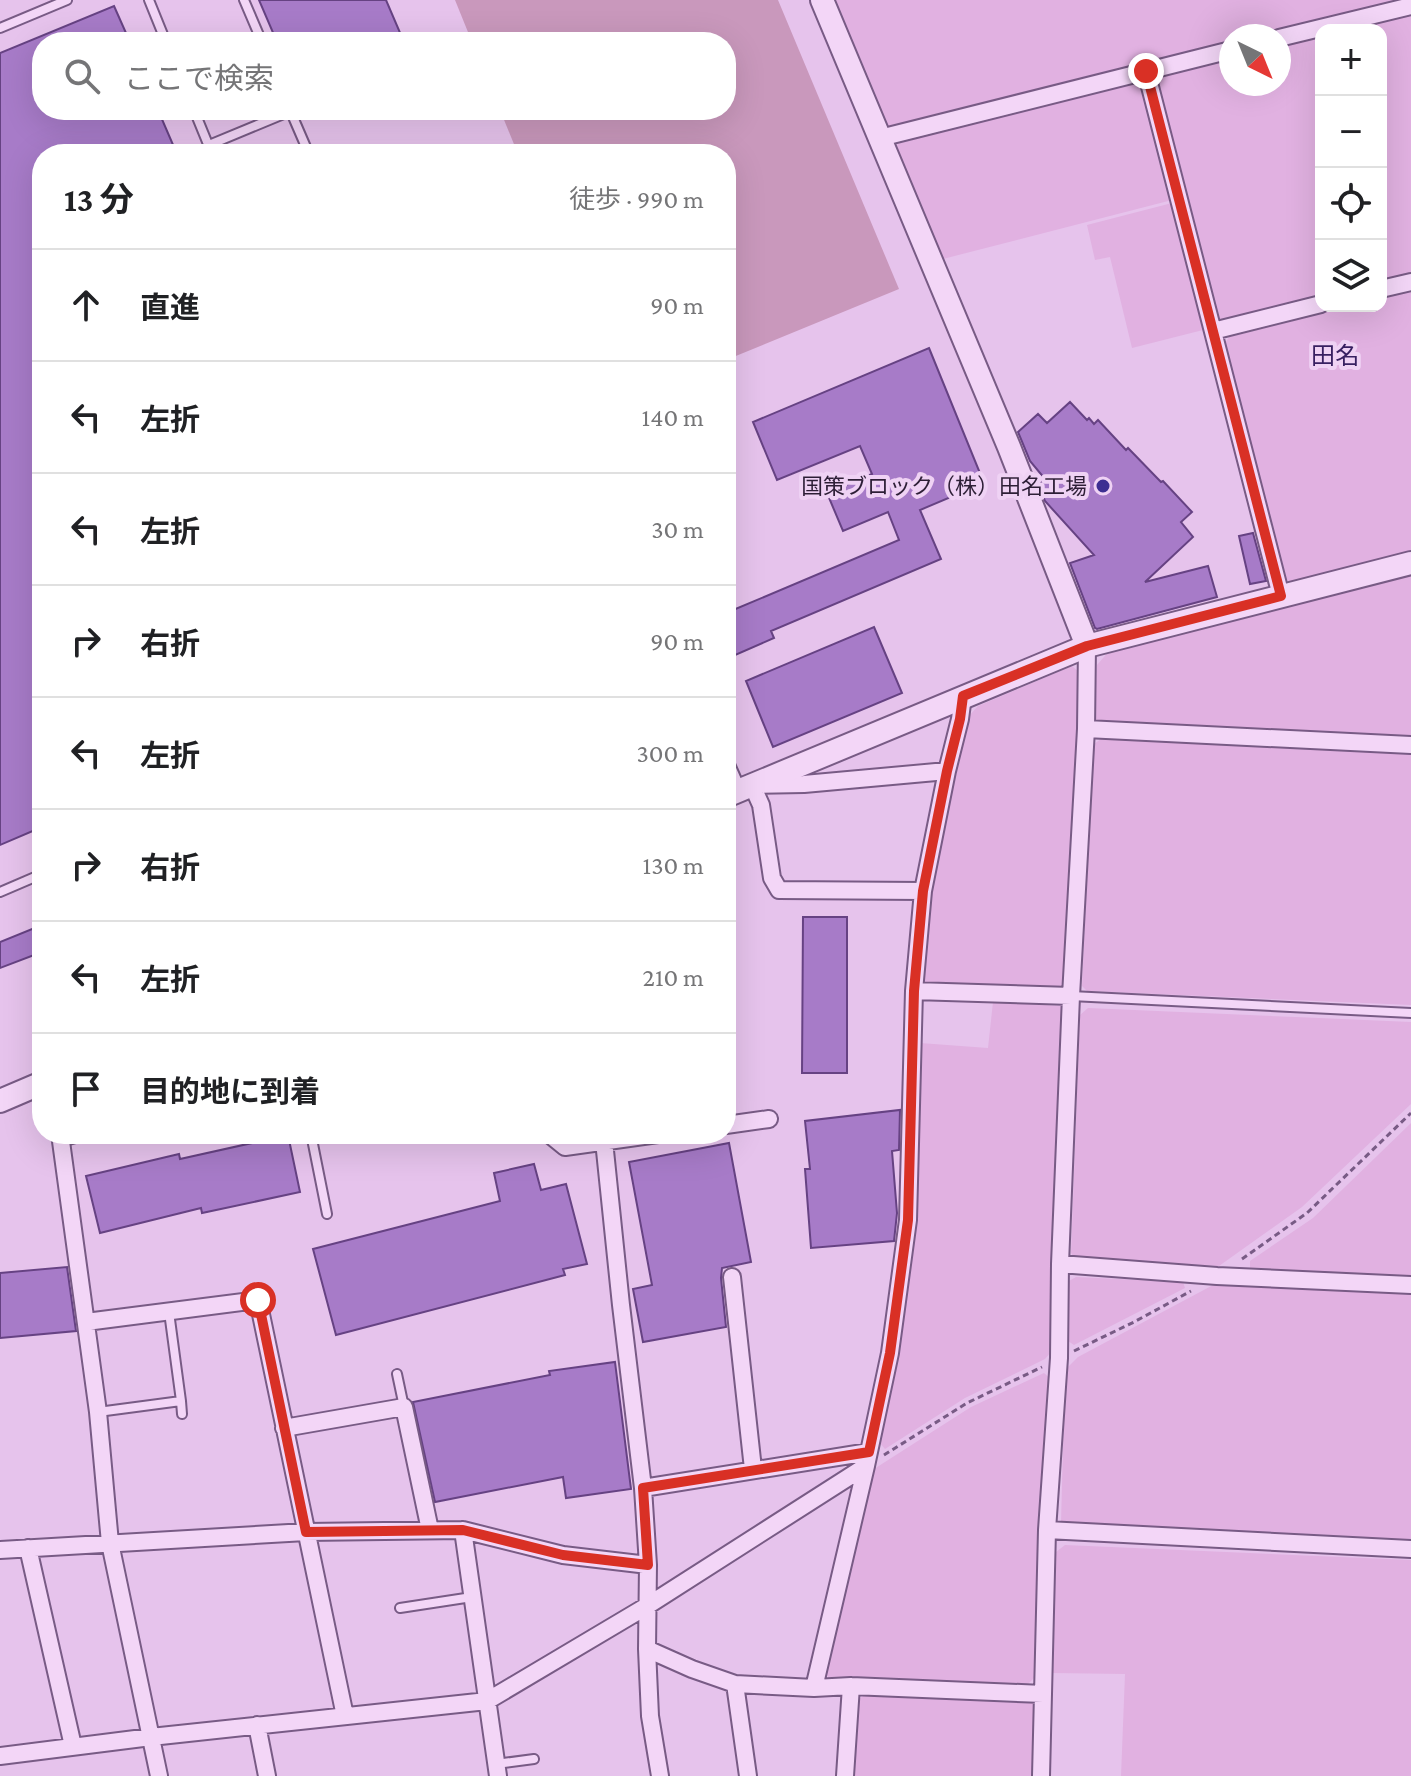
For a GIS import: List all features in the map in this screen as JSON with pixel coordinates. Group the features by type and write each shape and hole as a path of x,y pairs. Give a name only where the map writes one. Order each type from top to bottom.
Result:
{"street":[{"path":"822,0 1009,447 1087,646 1086,729 1060,1264 1059,1358 1047,1530 1041,1776"},
{"path":"1291,35 1411,6"},
{"path":"880,138 1219,53"},
{"path":"1146,71 1281,596"},
{"path":"1387,288 1411,282"},
{"path":"1213,331 1315,306"},
{"path":"740,790 1087,646 1411,563"},
{"path":"814,1688 890,1353 908,1220 914,991 923,891 963,696"},
{"path":"1086,729 1411,745"},
{"path":"740,790 947,771"},
{"path":"740,790 761,805 772,878 779,890 923,891"},
{"path":"914,991 1071,996"},
{"path":"0,1101 32,1087"},
{"path":"736,1124 769,1119"},
{"path":"62,1144 98,1412 110,1543 159,1776"},
{"path":"561,1144 565,1147 584,1144"},
{"path":"604,1144 643,1488 648,1565 650,1716 660,1776"},
{"path":"1060,1264 1217,1276 1411,1285"},
{"path":"732,1277 753,1469"},
{"path":"86,1322 258,1300 345,1716"},
{"path":"284,1428 404,1407 430,1530"},
{"path":"643,1488 753,1469 868,1459"},
{"path":"0,1756 487,1701 647,1606 868,1459"},
{"path":"0,1550 306,1532 463,1530 563,1555 648,1565"},
{"path":"463,1530 497,1770"},
{"path":"1047,1530 1411,1549"},
{"path":"28,1548 73,1746"},
{"path":"647,1649 735,1684 1043,1694"},
{"path":"735,1684 748,1776"},
{"path":"845,1776 851,1686"},
{"path":"257,1725 267,1776"}],"lane":[{"path":"0,28 67,0"},
{"path":"149,0 162,32"},
{"path":"244,0 258,32"},
{"path":"198,120 208,144"},
{"path":"223,144 270,120"},
{"path":"294,120 305,144"},
{"path":"0,892 32,878"},
{"path":"1071,996 1411,1013"},
{"path":"313,1144 327,1214"},
{"path":"169,1312 182,1414"},
{"path":"397,1374 404,1407"},
{"path":"98,1412 181,1401"},
{"path":"400,1608 472,1597"},
{"path":"497,1770 534,1759"}],"path":[{"path":"1242,1259 1307,1213 1411,1113"},
{"path":"868,1459 967,1403 1134,1322 1217,1276"}],"shaded area":[{"path":"455,0 778,0 899,289 736,356 736,144 514,144 504,120 736,120 736,32 468,32"},
{"path":"831,0 1404,0 1291,29 1291,24 1219,24 1219,47 890,130 882,127"},
{"path":"1411,13 1411,275 1387,281 1387,24 1369,24"},
{"path":"1315,38 1315,300 1225,322 1217,317 1159,85 1162,77 1219,62 1219,96 1291,96 1291,44"},
{"path":"1138,83 1146,89 1172,200 939,260 895,149 899,142"},
{"path":"1172,203 1203,330 1132,348 1110,257 1095,260 1087,225"},
{"path":"1411,291 1411,552 1291,583 1283,576 1223,346 1229,337 1327,312 1387,312 1387,297"},
{"path":"1411,574 1411,736 1101,724 1094,717 1097,665 1110,650"},
{"path":"1072,666 1079,672 1066,985 1060,992 929,987 922,981 931,891 954,772 969,716 978,706"},
{"path":"1102,738 1411,752 1411,1005 1087,991 1082,986 1093,745"},
{"path":"993,1002 1062,1006 1067,1010 1052,1351 1045,1359 965,1398 885,1449 879,1442 920,1043 988,1048"},
{"path":"1088,1008 1411,1022 1411,1104 1302,1207 1219,1266 1076,1260 1071,1253 1080,1015"},
{"path":"1411,1123 1411,1276 1250,1269 1250,1261 1313,1218"},
{"path":"1076,1277 1183,1282 1185,1288 1074,1345 1068,1341 1069,1281"},
{"path":"1215,1284 1411,1292 1411,1545 1061,1523 1065,1370 1078,1357"},
{"path":"1044,1373 1051,1379 1037,1675 1028,1684 830,1680 823,1669 874,1469 971,1407"},
{"path":"1065,1545 1411,1560 1411,1776 1121,1776 1125,1674 1052,1673 1056,1552"},
{"path":"867,1693 1031,1701 1037,1707 1034,1776 854,1776 858,1700"}],"building":[{"path":"259,0 386,0 400,32 273,32"},
{"path":"114,6 126,32 51,32"},
{"path":"32,40 32,120 162,120 173,144 32,144 32,831 0,845 0,53"},
{"path":"929,348 984,483 920,510 941,559 771,631 774,638 736,655 736,609 899,540 888,512 843,531 827,493 872,474 860,446 777,480 753,422"},
{"name":"国策ブロック（株）田名工場","path":"1070,402 1087,420 1089,418 1094,424 1098,420 1192,512 1181,522 1193,537 1145,582 1208,566 1217,597 1095,628 1070,563 1094,555 1045,501 1039,485 1045,479 1030,461 1018,432 1038,414 1047,423"},
{"path":"1253,533 1266,581 1250,584 1239,536"},
{"path":"874,627 902,693 773,747 746,681"},
{"path":"803,917 847,917 847,1073 802,1073"},
{"path":"32,929 32,956 0,968 0,942"},
{"path":"900,1110 899,1150 892,1151 897,1213 894,1241 811,1248 805,1169 810,1169 805,1121"},
{"path":"248,1144 290,1144 300,1192 202,1213 201,1208 100,1233 86,1176 179,1154 180,1159"},
{"path":"729,1144 751,1262 722,1268 726,1327 643,1342 633,1289 652,1285 629,1162"},
{"path":"534,1164 541,1190 566,1184 587,1264 563,1269 565,1275 336,1335 313,1249 500,1201 494,1173"},
{"path":"67,1267 76,1331 0,1338 0,1273"},
{"path":"615,1362 631,1489 566,1498 563,1477 435,1502 413,1402 550,1375 549,1371"}],"place":[{"name":"国策ブロック（株）田名工場","path":"1103,486"}],"district":[{"name":"田名","path":"1335,356"}],"route":[{"path":"258,1300 306,1532 463,1530 563,1555 648,1565 643,1488 869,1452 890,1353 908,1220 914,991 923,891 963,696 1087,646 1281,596 1146,71"}]}
